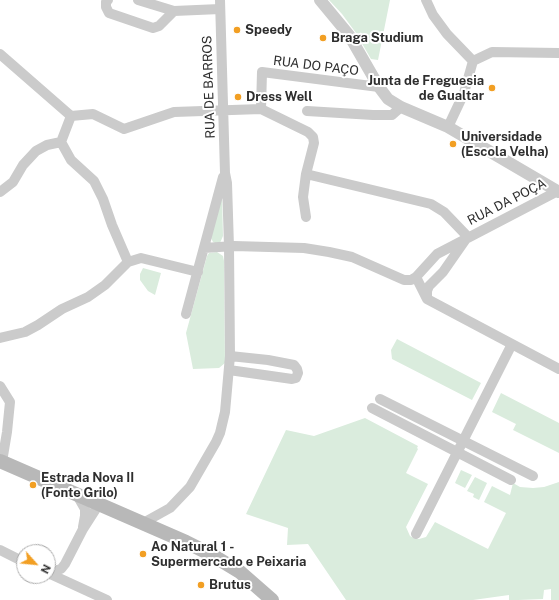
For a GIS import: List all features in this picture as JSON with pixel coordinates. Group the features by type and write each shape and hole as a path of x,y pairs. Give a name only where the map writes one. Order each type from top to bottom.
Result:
{"main road":[{"path":"1,462 144,523 212,555 234,569 272,600"}],"street":[{"path":"108,0 106,2 106,7 109,13 153,28 160,26 174,11"},
{"path":"138,0 174,11 220,4"},
{"path":"320,0 349,35 378,87 388,99 401,107 448,127 558,191"},
{"path":"426,0 433,15 447,34 473,61"},
{"name":"RUA DE BARROS","path":"220,4 224,173"},
{"path":"448,127 464,93 473,61 492,52 559,53"},
{"path":"0,54 71,116 93,114 124,129 174,112 261,109 308,132 313,137 314,142 306,174 303,197 306,217"},
{"name":"RUA DO PAÇO","path":"261,109 262,72 378,87"},
{"path":"307,111 392,115 401,107"},
{"path":"61,142 71,116"},
{"path":"0,192 13,182 23,165 36,151 47,145 61,142"},
{"path":"61,142 71,160 94,181 103,199 112,226 128,262"},
{"path":"157,529 170,508 190,487 198,475 220,433 225,412 230,354 227,183 224,173"},
{"path":"186,314 224,173"},
{"path":"306,174 431,204 444,212 468,237"},
{"name":"RUA DA POÇA","path":"416,277 437,254 558,191"},
{"name":"RUA DA POÇA","path":"427,299 427,291 429,286 443,272 468,237"},
{"path":"204,248 304,248 352,257 404,280 411,280 416,277 427,299 559,369"},
{"path":"0,338 25,332 62,309 88,297 105,285 128,262 140,258 198,272"},
{"path":"416,534 512,344"},
{"path":"229,370 292,380 296,378 298,373 294,365 230,354"},
{"path":"0,386 10,402 7,432 1,462"},
{"path":"380,399 533,476"},
{"path":"372,408 511,480"},
{"path":"77,495 85,509 83,529"},
{"path":"56,571 61,569 65,564 96,503"},
{"path":"144,523 170,508"},
{"path":"0,550 16,558"},
{"path":"56,577 107,600"}],"green space":[{"path":"329,0 390,0 378,60 371,59 356,33"},
{"path":"222,196 223,236 220,243 217,244 213,242 211,238"},
{"path":"217,252 223,256 224,261 225,363 219,368 193,369 186,333 207,256 209,253"},
{"path":"143,268 161,273 155,295 148,291 140,280 140,274"},
{"path":"397,339 481,383 472,400 392,359 391,350"},
{"path":"501,393 559,423 559,453 513,430 516,424 492,412"},
{"path":"365,418 418,446 418,449 406,473 428,484 406,527 410,536 415,539 426,537 435,522 488,549 506,513 484,502 492,486 510,495 513,483 520,487 533,488 544,487 559,482 559,600 551,600 551,589 544,590 543,599 509,600 509,595 473,600 346,600 308,544 287,545 288,528 246,514 286,430 314,436"},
{"path":"461,470 472,475 465,488 455,483"},
{"path":"475,477 487,483 479,500 473,497 474,494 467,491"}],"place":[{"name":"Speedy","path":"237,30"},
{"name":"Braga Studium","path":"323,38"},
{"name":"Junta de Freguesia de Gualtar","path":"492,88"},
{"name":"Dress Well","path":"238,97"},
{"name":"Universidade (Escola Velha)","path":"453,144"},
{"name":"Estrada Nova II (Fonte Grilo)","path":"33,485"},
{"name":"Ao Natural 1 - Supermercado e Peixaria","path":"143,554"},
{"name":"Brutus","path":"201,585"}]}
